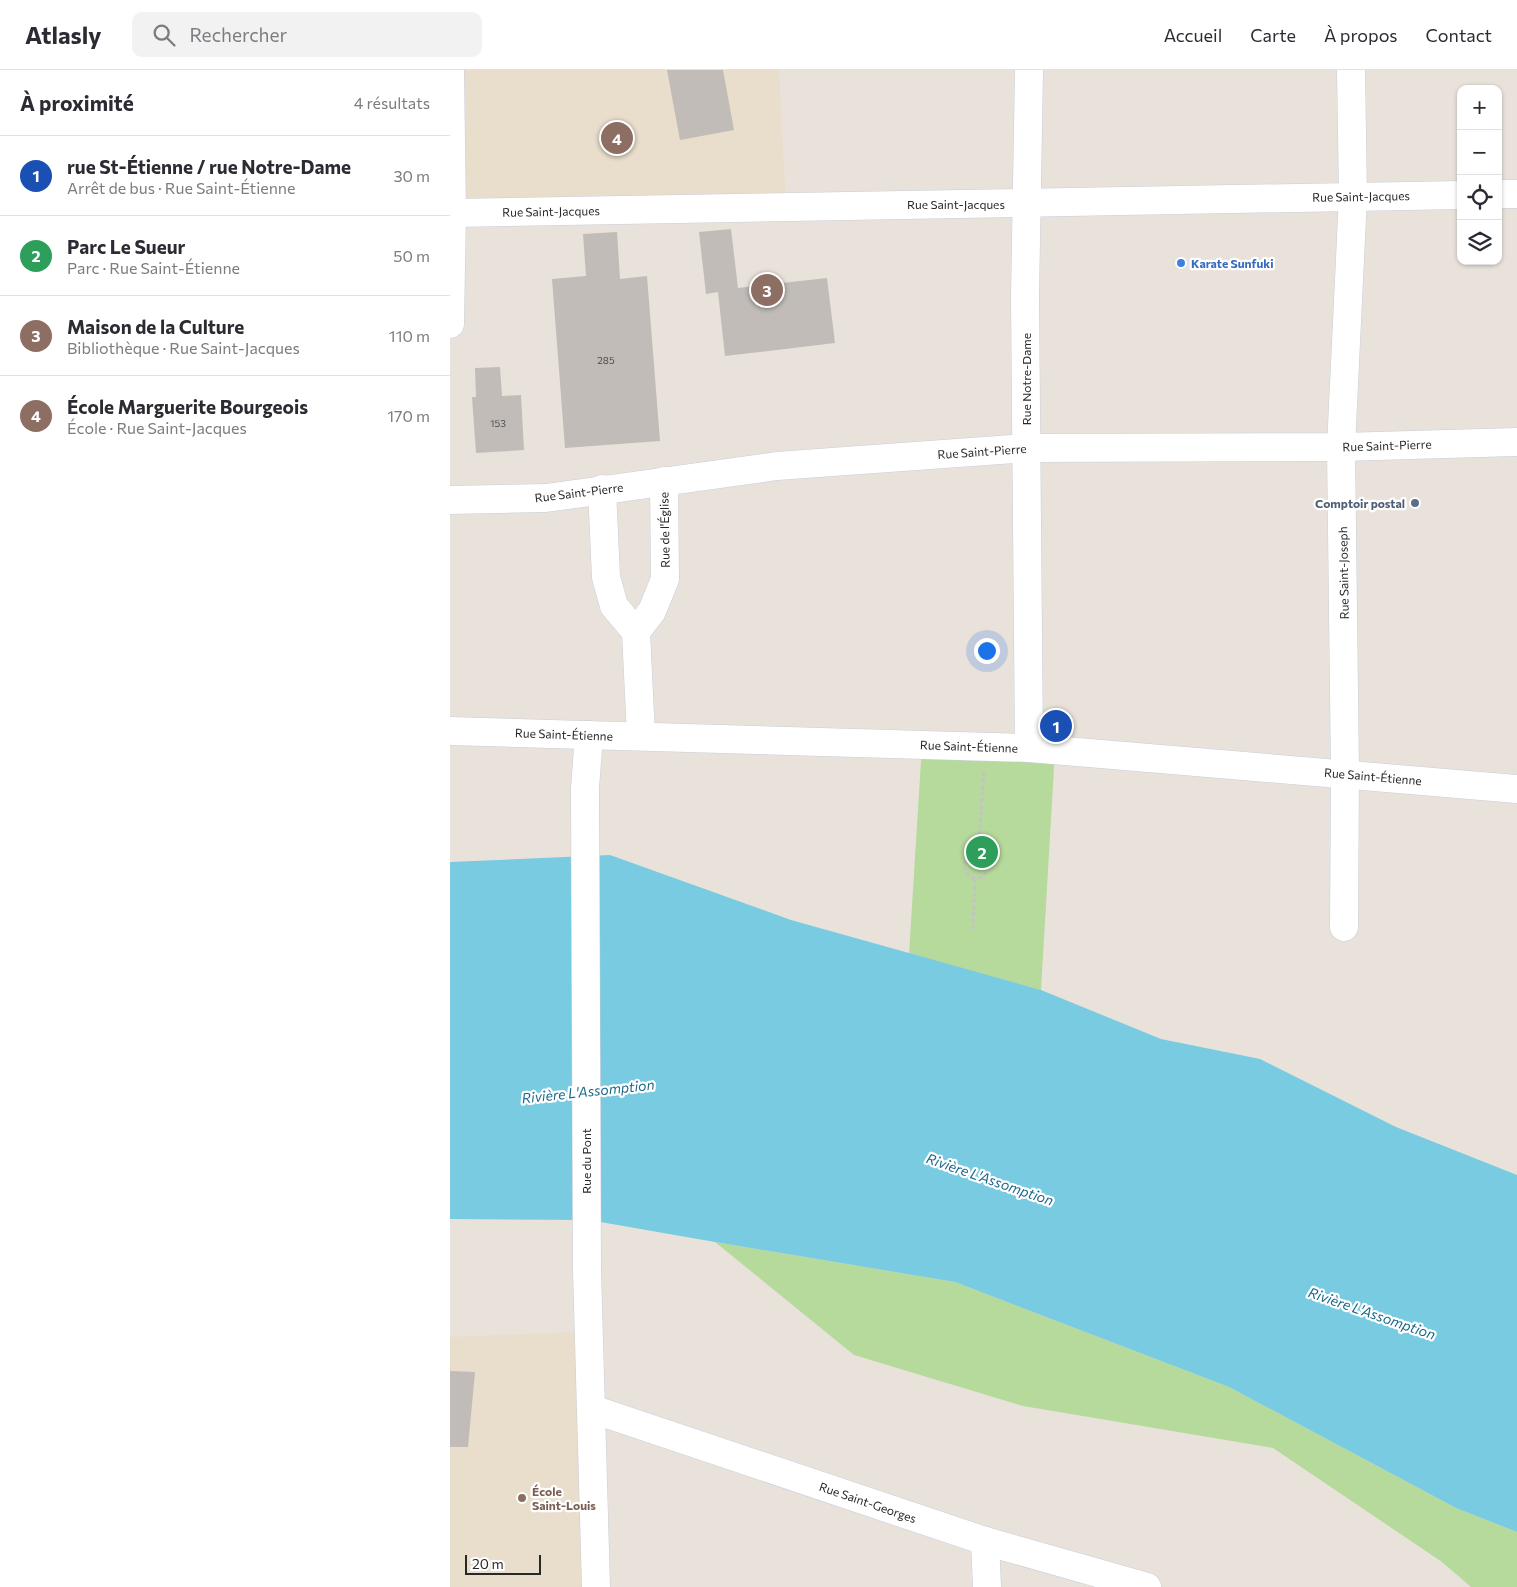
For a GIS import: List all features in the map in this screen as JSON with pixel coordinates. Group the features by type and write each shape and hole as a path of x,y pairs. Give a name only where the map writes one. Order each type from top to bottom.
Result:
{"street":[{"path":"450,70 452,212 450,324"},
{"name":"Rue Notre-Dame","path":"1029,70 1026,203 1029,748"},
{"name":"Rue Saint-Joseph","path":"1344,927 1345,774 1341,447 1353,196 1351,70"},
{"path":"1502,194 1517,194"},
{"name":"Rue Saint-Jacques","path":"452,212 1457,195"},
{"name":"Rue Saint-Pierre","path":"450,500 546,498 776,466 1027,448 1341,447 1517,442"},
{"name":"Rue de l'Église","path":"636,632 652,611 665,579 664,481"},
{"path":"602,489 606,577 614,606 636,632 641,736"},
{"name":"Rue Saint-Étienne","path":"450,731 1029,748 1517,789"},
{"name":"Rue du Pont","path":"589,735 585,788 587,1270 596,1587"},
{"name":"Rue Saint-Georges","path":"592,1409 985,1541 1147,1587"},
{"path":"985,1541 987,1587"}],"path":[{"path":"978,854 985,747"},
{"path":"978,854 987,861 988,869 983,876 975,878 968,875 963,865 970,855 978,854"},
{"path":"974,930 975,878"}],"shaded area":[{"path":"450,70 779,70 786,206 452,213"},
{"name":"École Saint-Louis","path":"574,1332 592,1409 596,1587 450,1587 450,1337"}],"green space":[{"path":"922,745 1055,750 1041,990 909,954"},
{"path":"715,1242 955,1282 1229,1387 1456,1508 1517,1532 1517,1587 1471,1587 1442,1562 1273,1448 1023,1406 854,1355"}],"water":[{"name":"Rivière L'Assomption","path":"610,855 791,920 1041,990 1161,1039 1260,1059 1396,1127 1517,1175 1517,1532 1456,1508 1229,1387 955,1282 589,1220 450,1219 450,862"}],"building":[{"path":"667,70 723,70 734,130 680,140"},
{"path":"731,229 738,288 827,278 835,343 725,356 718,292 706,294 699,232"},
{"path":"617,232 620,279 647,276 660,441 565,448 552,279 586,276 583,234"},
{"path":"500,367 502,396 521,395 524,450 476,453 472,397 476,397 475,368"},
{"path":"450,1371 475,1372 468,1447 450,1447"}],"place":[{"name":"École Marguerite Bourgeois","path":"617,138"},
{"name":"Karate Sunfuki","path":"1181,263"},
{"name":"Maison de la Culture","path":"767,290"},
{"name":"Comptoir postal","path":"1415,503"},
{"name":"rue St-Étienne / rue Notre-Dame","path":"1056,726"},
{"name":"Parc Le Sueur","path":"982,852"},
{"name":"École Saint-Louis","path":"522,1498"}]}
